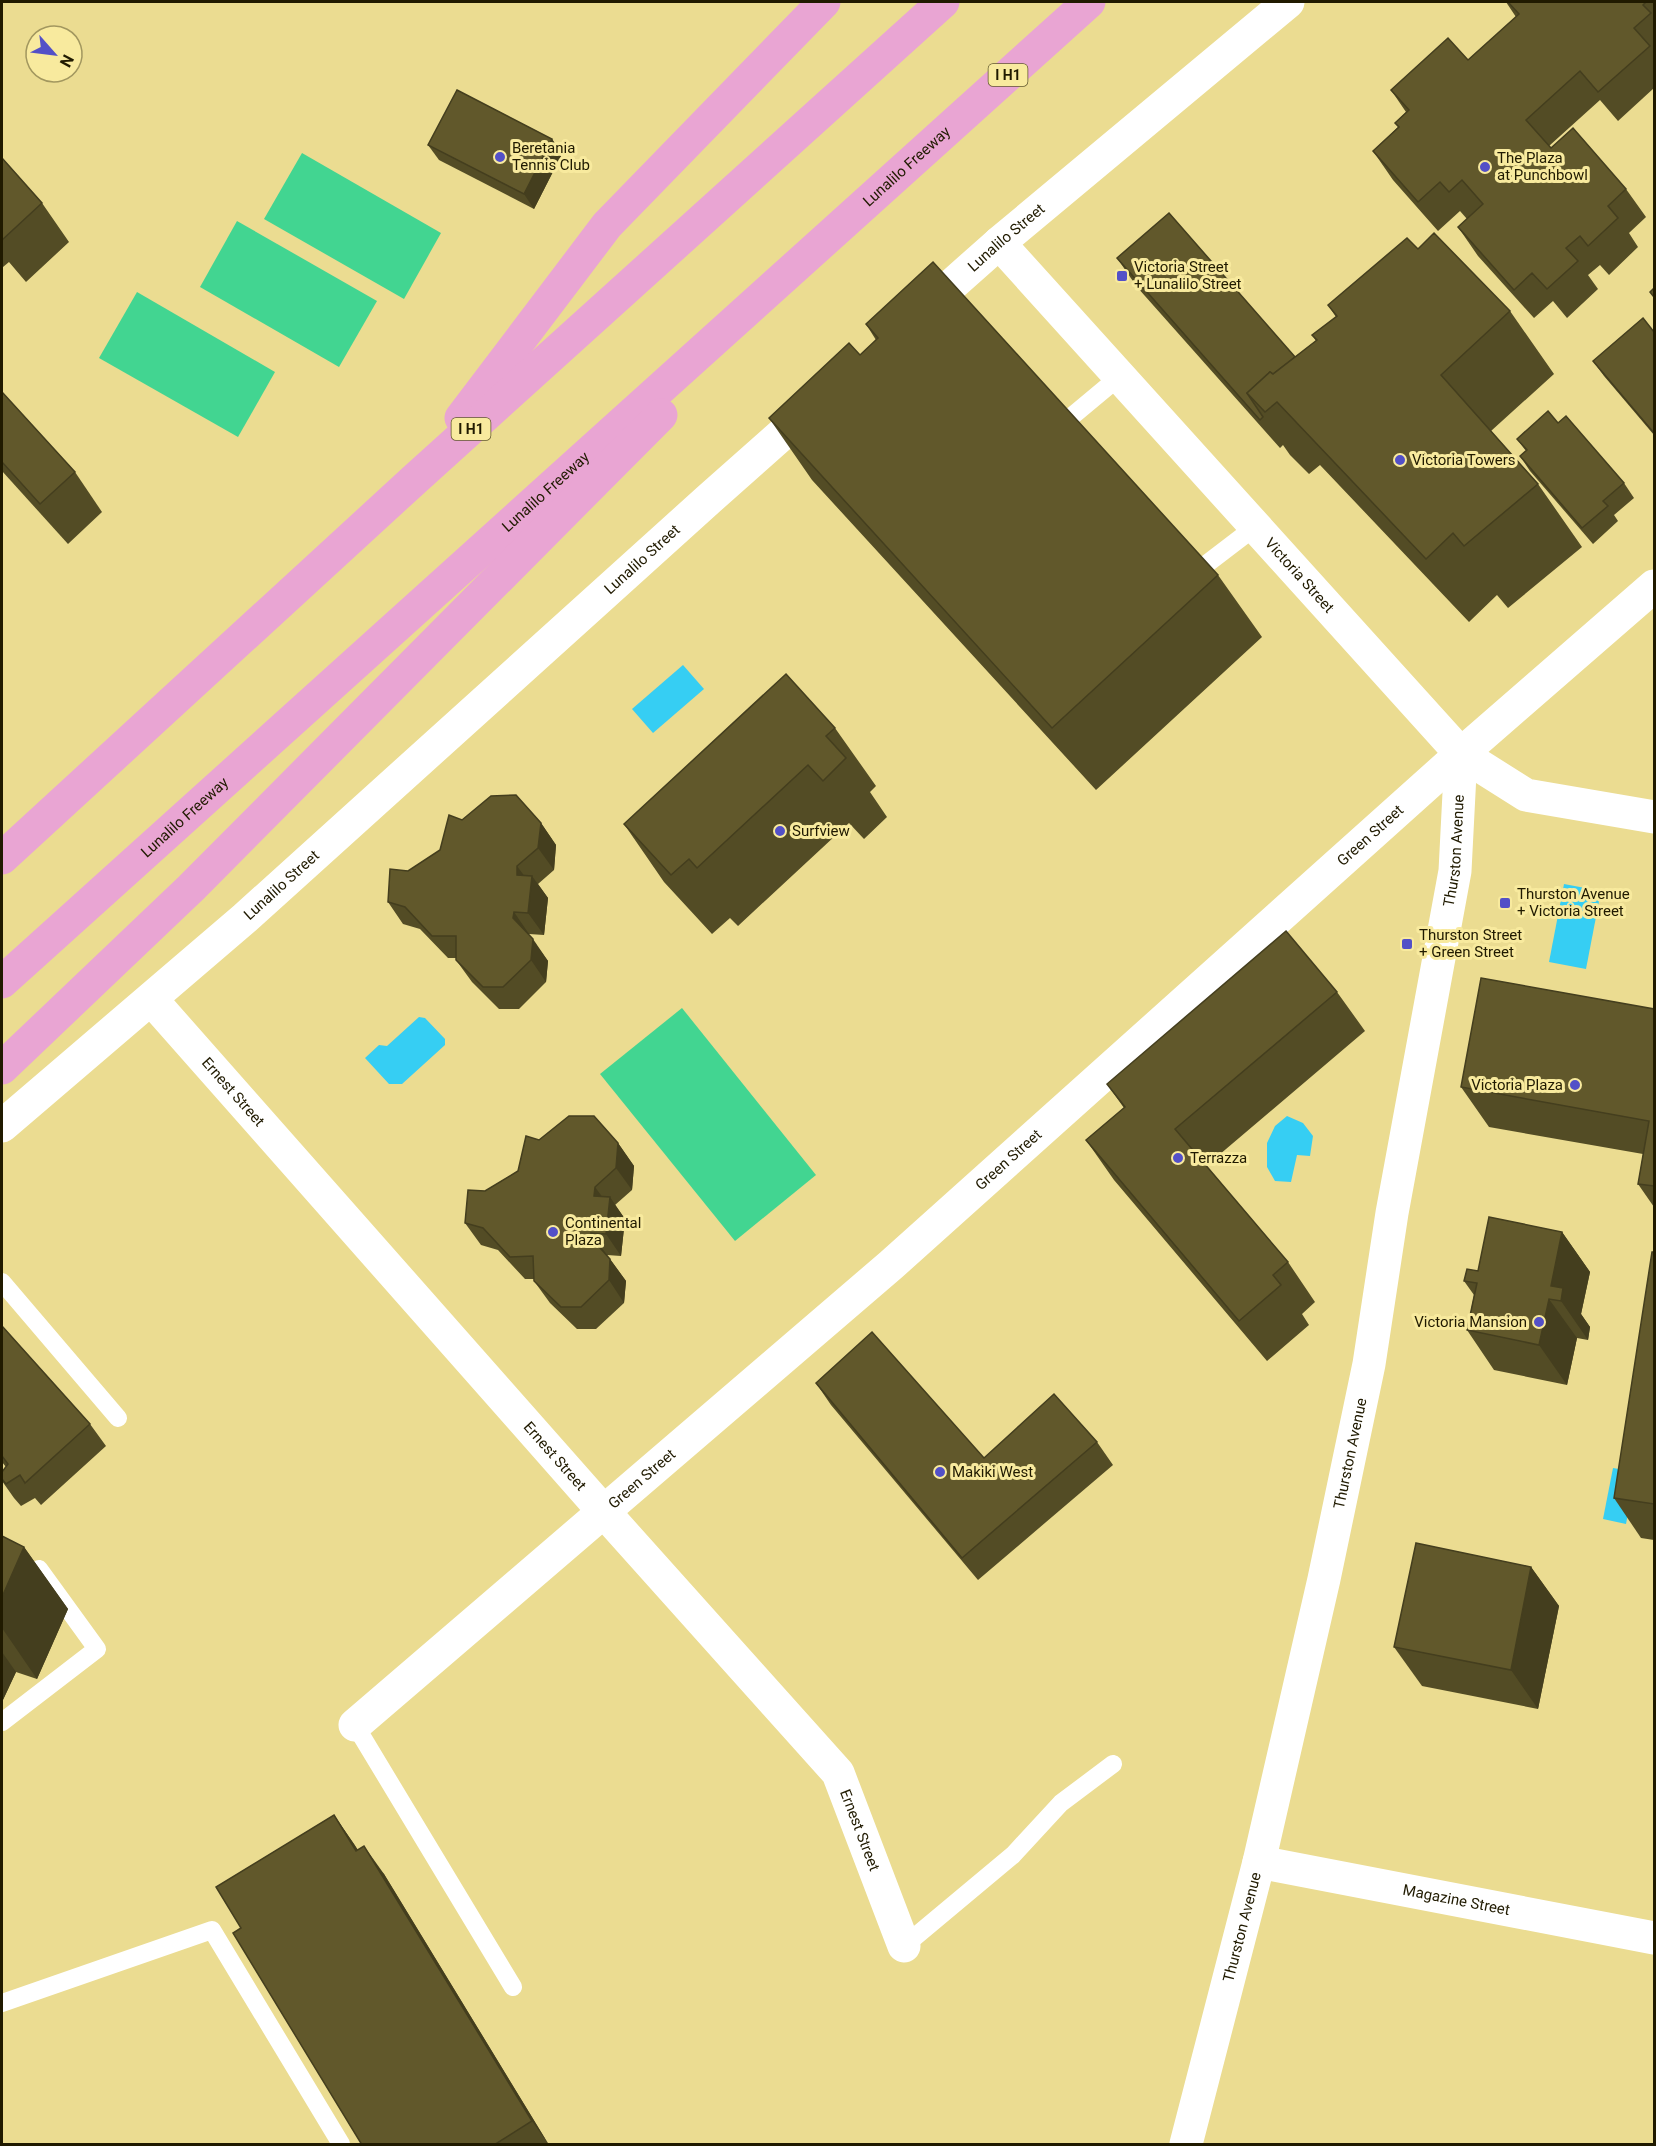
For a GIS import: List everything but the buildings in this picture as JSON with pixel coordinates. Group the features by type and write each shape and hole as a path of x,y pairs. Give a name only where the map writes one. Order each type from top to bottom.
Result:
{"highway":[{"path":"414,480 607,225 824,2"},
{"name":"I H1","path":"2,858 414,480 943,2"},
{"name":"Lunalilo Freeway","path":"2,982 1089,2"},
{"path":"2,1068 191,888 926,148"}],"street":[{"name":"Lunalilo Street","path":"893,336 999,243 1288,2"},
{"name":"Victoria Street","path":"999,243 1461,754 1526,795 1654,817"},
{"name":"Lunalilo Street","path":"2,1126 245,918 709,499 831,396"},
{"name":"Green Street","path":"355,1725 605,1513 900,1257 1461,754 1654,586"},
{"name":"Thurston Avenue","path":"1186,2145 1259,1862 1324,1580 1369,1364 1392,1212 1455,871 1461,754"},
{"name":"Ernest Street","path":"151,999 838,1773 904,1946"},
{"name":"Magazine Street","path":"1259,1862 1654,1938"}],"lane":[{"path":"1065,422 1119,377"},
{"path":"1200,569 1256,527"},
{"path":"2,1282 118,1418"},
{"path":"2,1722 97,1649 33,1560"},
{"path":"355,1725 513,1987"},
{"path":"904,1946 1013,1856 1061,1803 1113,1764"},
{"path":"2,2003 212,1930 341,2145"}],"green space":[{"path":"302,153 441,233 404,299 264,219"},
{"path":"237,221 377,301 339,367 200,287"},
{"path":"137,292 275,372 238,437 99,358"},
{"path":"682,1008 816,1175 735,1241 600,1074"}],"water":[{"path":"683,665 704,689 653,733 632,709"},
{"path":"1564,884 1601,891 1586,969 1549,962"},
{"path":"419,1017 425,1018 445,1039 445,1045 402,1084 389,1084 365,1058 379,1045 387,1046"},
{"path":"1287,1116 1303,1123 1313,1136 1310,1156 1297,1155 1291,1182 1275,1181 1267,1167 1267,1143 1275,1126"},
{"path":"1613,1468 1636,1472 1626,1524 1603,1519"}],"place":[{"name":"Beretania Tennis Club","path":"500,157"},
{"name":"The Plaza at Punchbowl","path":"1485,167"},
{"name":"Victoria Street + Lunalilo Street","path":"1122,276"},
{"name":"Victoria Towers","path":"1400,460"},
{"name":"Surfview","path":"780,831"},
{"name":"Thurston Avenue + Victoria Street","path":"1505,903"},
{"name":"Thurston Street + Green Street","path":"1407,944"},
{"name":"Victoria Plaza","path":"1575,1085"},
{"name":"Terrazza","path":"1178,1158"},
{"name":"Continental Plaza","path":"553,1232"},
{"name":"Victoria Mansion","path":"1539,1322"},
{"name":"Makiki West","path":"940,1472"}]}
